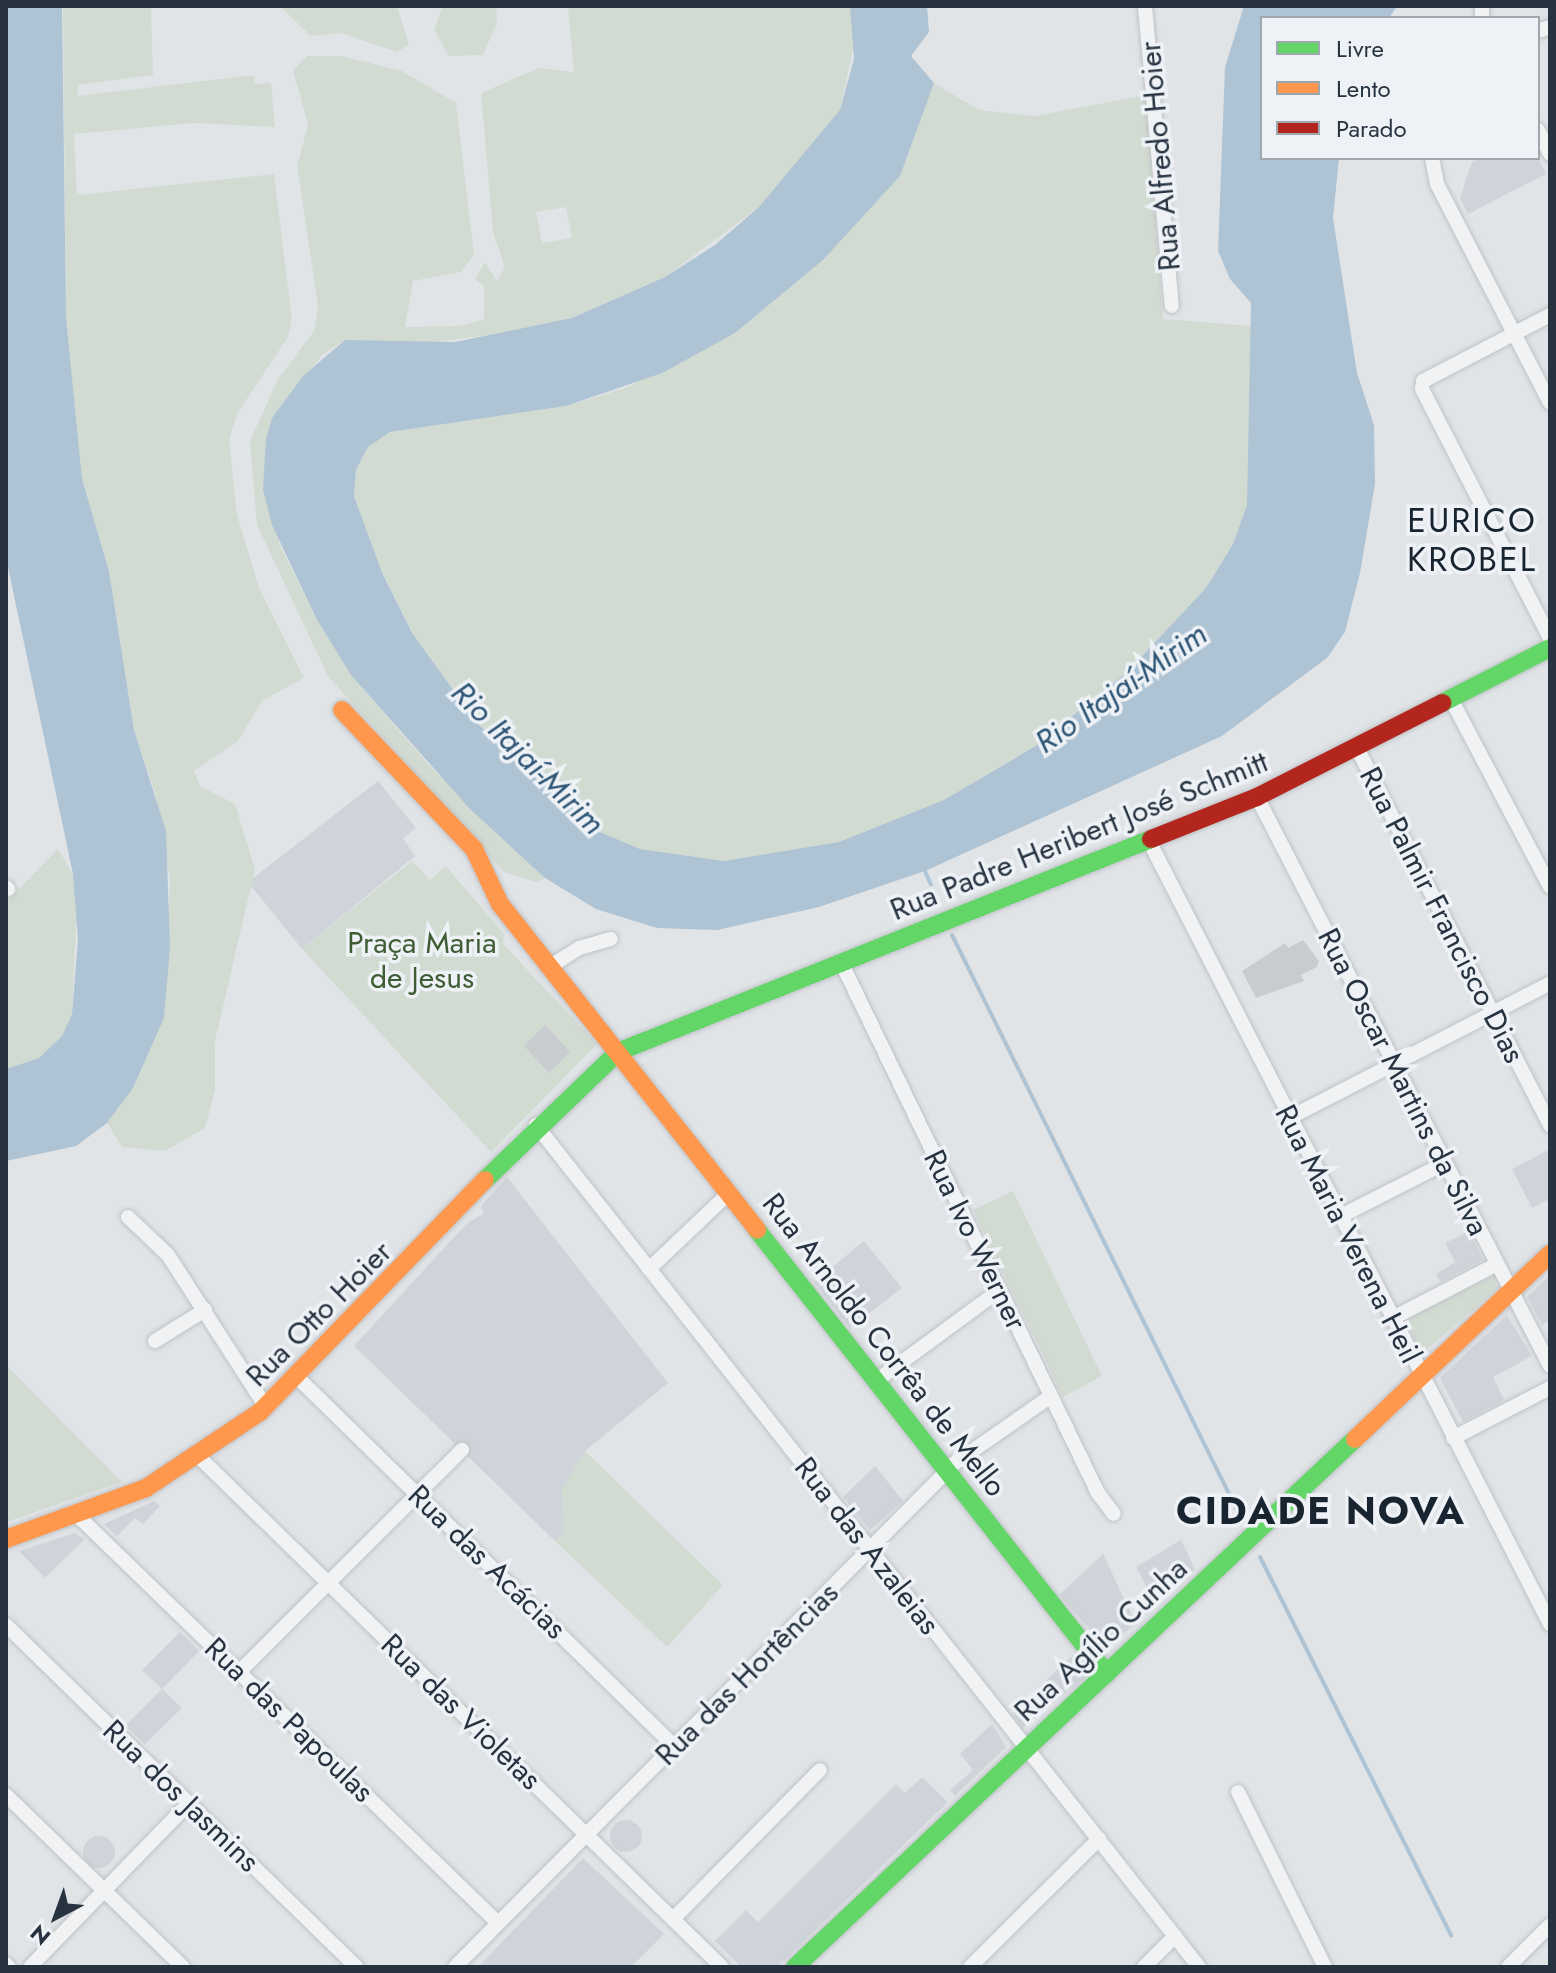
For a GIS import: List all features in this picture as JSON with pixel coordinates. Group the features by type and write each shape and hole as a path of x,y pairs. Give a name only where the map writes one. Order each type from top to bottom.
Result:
{"street":[{"name":"Rua Alfredo Hoier","path":"1145,6 1172,306"},
{"path":"1432,160 1437,184 1550,403"},
{"path":"1550,315 1423,381 1422,389 1550,638"},
{"name":"Rua Padre Heribert José Schmitt","path":"618,1052 1257,797 1550,648"},
{"path":"1451,699 1550,887"},
{"name":"Rua Arnoldo Corrêa de Mello","path":"342,710 474,849 500,904 1107,1674"},
{"name":"Rua Palmir Francisco Dias","path":"1357,748 1490,1014 1550,1125"},
{"name":"Rua Oscar Martins da Silva","path":"1257,797 1550,1366"},
{"name":"Rua Maria Verena Heil","path":"1149,841 1391,1319 1550,1624"},
{"path":"549,967 579,948 611,939"},
{"name":"Rua Ivo Werner","path":"842,964 1051,1396 1114,1514"},
{"path":"1289,1118 1550,983"},
{"name":"Rua Otto Hoier","path":"6,1539 79,1517 199,1457 266,1407 298,1378 536,1125 618,1052"},
{"name":"Rua das Azaleias","path":"536,1125 1199,1967"},
{"path":"1339,1217 1445,1163"},
{"path":"649,1269 729,1193"},
{"path":"128,1217 168,1255 266,1407"},
{"name":"Rua Agílio Cunha","path":"795,1967 1550,1254"},
{"path":"1391,1319 1497,1264"},
{"path":"876,1381 1000,1290"},
{"path":"155,1341 205,1310"},
{"name":"Rua das Acácias","path":"298,1378 675,1747"},
{"path":"1453,1438 1550,1388"},
{"name":"Rua das Hortências","path":"455,1967 948,1472 1051,1396"},
{"path":"239,1672 462,1450"},
{"name":"Rua das Violetas","path":"199,1457 722,1967"},
{"name":"Rua das Papoulas","path":"79,1517 498,1923"},
{"name":"Rua dos Jasmins","path":"6,1625 357,1967"},
{"path":"673,1919 820,1770"},
{"path":"1238,1792 1325,1967"},
{"path":"6,1795 183,1967"},
{"path":"30,1967 189,1803"},
{"path":"970,1967 1099,1839"},
{"path":"1508,1967 1550,1925"},
{"path":"1144,1967 1175,1936"}],"shaded area":[{"path":"1539,160 1546,174 1468,214 1460,198 1472,162"},
{"path":"378,781 416,828 403,838 415,856 302,949 248,882"},
{"path":"1550,1149 1550,1199 1532,1208 1512,1169"},
{"path":"507,1177 668,1383 585,1451 562,1489 565,1532 555,1541 354,1346 467,1223 483,1214 481,1206"},
{"path":"1469,1231 1483,1260 1440,1282 1436,1274 1455,1262 1445,1243"},
{"path":"864,1241 902,1288 850,1328 814,1282"},
{"path":"1550,1275 1550,1320 1542,1325 1527,1297"},
{"path":"1507,1315 1532,1356 1493,1377 1504,1400 1463,1422 1440,1378"},
{"path":"875,1466 903,1501 870,1530 843,1497"},
{"path":"154,1501 160,1506 143,1524 135,1518 117,1536 104,1524"},
{"path":"74,1533 85,1539 45,1578 19,1551"},
{"path":"1181,1540 1195,1569 1156,1605 1136,1567"},
{"path":"1103,1554 1136,1624 1106,1647 1059,1595"},
{"path":"180,1632 199,1651 162,1689 142,1670"},
{"path":"1077,1651 1089,1674 1023,1728 1012,1713"},
{"path":"162,1689 182,1708 145,1744 125,1726"},
{"path":"992,1724 1006,1747 955,1796 950,1790 973,1770 960,1754"},
{"path":"922,1777 948,1802 777,1967 741,1967 715,1941 746,1910 758,1922 896,1784 905,1793"},
{"path":"626,1820 638,1824 642,1836 638,1848 626,1852 614,1848 610,1836 614,1824"},
{"path":"99,1836 110,1841 115,1852 110,1863 99,1868 88,1863 83,1852 88,1841"},
{"path":"583,1858 664,1934 631,1967 478,1967"}],"green space":[{"path":"63,6 151,6 153,75 78,85 77,96 254,75 255,84 271,83 275,127 194,123 74,134 77,195 274,174 292,319 288,337 237,414 229,440 237,515 259,588 304,678 262,701 238,741 194,771 200,786 235,804 255,869 215,1041 215,1090 205,1128 165,1151 122,1147 107,1123 133,1088 164,1018 170,880 156,796 134,730 109,571 82,479 66,321"},
{"path":"280,6 397,6 409,45 397,52 341,33 311,36"},
{"path":"443,6 496,6 497,23 483,55 449,56 434,30"},
{"path":"568,6 850,6 856,35 840,110 802,159 759,207 665,277 572,318 514,332 420,344 345,340 323,354 272,419 279,543 317,620 351,675 429,765 545,878 536,882 504,872 328,676 257,525 250,441 278,379 314,331 318,306 297,166 308,125 293,70 307,56 342,56 402,71 456,103 474,255 461,272 413,281 405,327 460,326 484,319 484,286 475,279 485,262 497,281 505,267 493,232 481,93 539,68 574,72","holes":["566,207 572,238 542,243 536,212"]},
{"path":"934,83 979,110 1035,116 1146,95 1163,319 1252,326 1251,457 1247,505 1233,544 1206,588 1128,671 1034,747 944,800 839,842 766,857 724,861 640,849 600,832 478,724 412,633 383,575 354,496 356,470 368,447 390,432 566,406 623,389 735,333 823,260 899,176"},
{"path":"58,849 73,874 77,907 72,1014 62,1036 39,1058 6,1069 6,902"},
{"name":"Praça Maria de Jesus","path":"412,861 430,880 446,866 504,934 503,944 597,1044 491,1152 302,949"},
{"path":"1013,1191 1102,1376 1063,1397 973,1210"},
{"path":"1494,1276 1497,1289 1420,1355 1406,1319"},
{"path":"6,1365 122,1482 6,1522"},
{"path":"585,1451 723,1585 667,1647 555,1541 565,1532 562,1489"}],"water":[{"path":"6,6 62,6 66,318 82,479 109,571 134,730 166,831 170,947 164,1018 133,1088 107,1123 76,1146 6,1161 6,1069 39,1058 62,1036 72,1014 78,940 73,874 6,558"},
{"name":"Rio Itajaí-Mirim","path":"850,6 927,6 929,32 911,56 934,83 900,176 823,260 735,333 662,373 566,406 390,432 368,447 356,470 354,496 383,575 412,633 478,724 600,832 640,849 724,861 839,842 944,800 1034,747 1128,671 1206,588 1233,544 1247,505 1251,303 1230,279 1218,251 1225,67 1244,6 1397,6 1390,16 1260,16 1260,160 1339,160 1333,218 1357,373 1374,425 1375,484 1360,573 1345,632 1327,658 1222,736 925,871 819,907 717,930 657,928 596,909 545,878 469,808 351,675 317,620 272,525 263,490 266,439 272,418 303,376 345,340 455,342 572,318 665,277 715,245 759,207 840,110 854,59"}],"building":[{"path":"1303,940 1319,961 1317,967 1301,975 1304,981 1256,998 1242,971 1285,943 1288,948"},
{"path":"545,1025 570,1052 549,1073 524,1046"}],"waterway":[{"path":"924,869 931,885"},
{"path":"952,935 1243,1522"},
{"path":"1260,1557 1451,1935"}],"traffic: fast":[{"path":"1442,703 1550,648"},
{"path":"485,1180 618,1052 1151,839"},
{"path":"757,1230 1107,1674"},
{"path":"795,1967 1355,1439"}],"traffic: slow":[{"path":"342,710 474,849 500,904 757,1230"},
{"path":"6,1539 146,1488 260,1412 485,1180"},
{"path":"1355,1439 1550,1254"}],"traffic: jam":[{"path":"1151,839 1257,797 1442,703"}],"district":[{"name":"EURICO KROBEL","path":"1472,540"},
{"name":"CIDADE NOVA","path":"1321,1511"}]}
